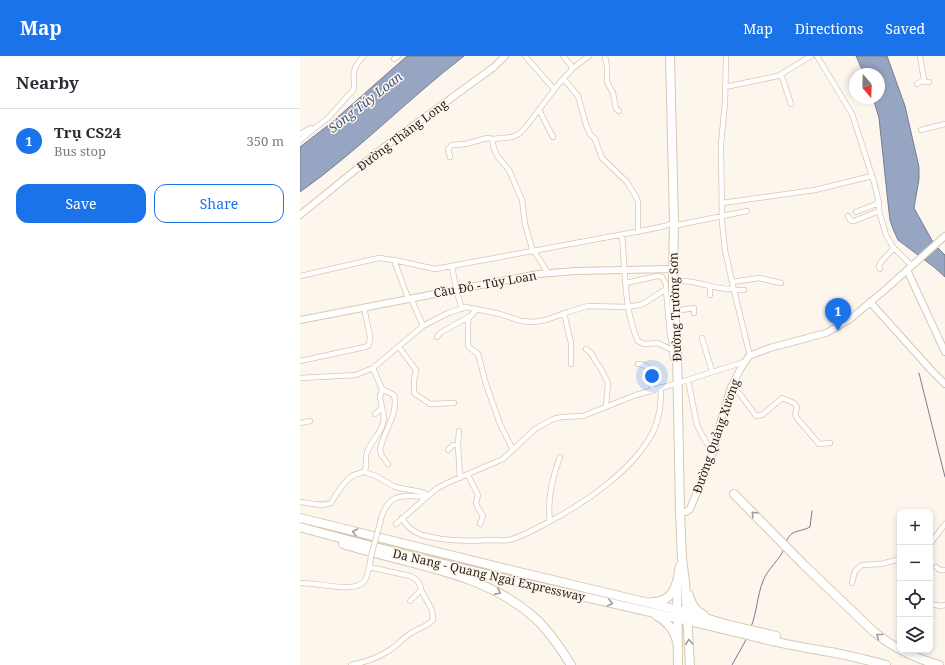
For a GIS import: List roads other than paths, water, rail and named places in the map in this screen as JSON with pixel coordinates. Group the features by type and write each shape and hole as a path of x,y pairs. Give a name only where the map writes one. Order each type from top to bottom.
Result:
{"highway":[{"name":"Đường Trường Sơn","path":"670,56 674,222 673,272 670,291 674,311 677,360 682,558 678,610 678,663"},
{"path":"735,495 856,616 883,640 904,652 939,665"},
{"name":"Da Nang - Quang Ngai Expressway","path":"300,518 504,569 631,598 729,625"},
{"name":"Da Nang - Quang Ngai Expressway","path":"300,527 364,545 688,622 743,630"},
{"path":"300,531 353,548 476,581 493,589 508,597 536,619 549,633 571,665"},
{"name":"Đường Trường Sơn","path":"681,582 688,622 690,665"},
{"path":"631,598 655,602 662,601 669,596 681,582 695,608 710,618 757,634 816,646 825,651 886,665"},
{"path":"629,608 661,618 666,623 676,636 678,663"}],"street":[{"path":"300,140 331,115 354,89 355,68 364,56"},
{"name":"Đường Thăng Long","path":"300,215 380,150 494,67 505,56"},
{"path":"525,56 554,89"},
{"path":"563,56 573,68"},
{"path":"450,157 448,149 452,145 466,144 488,138 512,137 519,134 554,89 573,68 589,56"},
{"path":"604,56 607,67 606,82 613,93 616,109 619,111"},
{"path":"726,56 721,144 722,215 725,250 750,356"},
{"path":"725,87 771,78 781,74 811,56"},
{"path":"817,56 852,114 872,176 886,235 894,248 911,267 945,352"},
{"path":"920,56 924,80"},
{"path":"781,74 791,104"},
{"path":"564,79 578,96 586,125 590,134 595,139 602,158 627,182 636,197 638,202 638,232"},
{"path":"918,84 918,82 924,80 925,82 929,82"},
{"path":"539,110 552,137"},
{"path":"921,130 945,124"},
{"path":"300,134 317,126"},
{"path":"492,139 494,149 498,157 509,170 522,200 525,224 534,251 548,273"},
{"path":"722,203 815,190 872,176"},
{"path":"856,212 879,203"},
{"path":"848,216 854,221 879,210"},
{"path":"300,276 379,258 435,269 638,232 665,226 674,222 677,225 747,211"},
{"path":"622,235 623,263 628,307 635,335 638,341 644,344 658,343 674,351"},
{"name":"Đường Quảng Xương","path":"680,512 686,512 690,509 713,453 719,426 732,387 744,362 750,356 770,348 826,333 849,320 945,236"},
{"path":"880,269 880,263 894,248"},
{"path":"394,260 409,298 423,326"},
{"path":"452,266 456,289 462,308"},
{"name":"Cầu Đỏ - Túy Loan","path":"300,320 538,274 576,271 624,270 673,272"},
{"path":"626,282 657,276 662,277 670,291 670,335 674,351 672,354 673,359 677,360"},
{"path":"732,282 758,278 781,283"},
{"path":"684,281 710,287 744,290"},
{"path":"710,287 710,295"},
{"path":"300,378 356,375 373,368 400,347 423,326 448,313 466,307 500,314 521,321 534,322 546,320 588,306 628,307 643,304 670,291"},
{"path":"870,302 945,384"},
{"path":"300,361 369,345 370,337 364,307"},
{"path":"674,311 694,308 694,313"},
{"path":"437,337 440,333 477,310"},
{"path":"564,313 571,344 571,364"},
{"path":"471,315 468,319 468,345 478,354 486,384 500,424 513,450"},
{"path":"702,338 712,371"},
{"path":"400,347 416,370 414,393 430,404 454,403"},
{"path":"586,348 602,369 608,383 606,406"},
{"path":"396,524 426,496 447,483 503,459 541,425 553,419 583,416 606,406 653,390 744,362"},
{"path":"638,364 644,364 649,368 653,390"},
{"path":"364,472 366,468 367,452 379,433 383,423 384,414 380,397 382,389 373,368"},
{"path":"688,380 697,425 713,453"},
{"path":"732,387 740,394 756,416 762,415 782,398 794,403 797,407 795,414 797,418 814,439 819,444 830,443"},
{"path":"402,518 408,527 426,537 474,542 511,539 527,534 579,504 609,482 639,453 656,423 660,410 661,388"},
{"path":"382,389 394,395 396,402 394,412 380,450 382,456 388,464"},
{"path":"375,414 382,408"},
{"path":"300,423 310,421"},
{"path":"459,431 458,445 460,478"},
{"path":"448,450 453,445 458,445"},
{"path":"550,522 550,494 552,481 560,456"},
{"path":"300,502 322,505 331,503 350,477 364,472 376,476 395,487 421,492 426,496"},
{"path":"468,475 478,495 476,503 483,516 480,524"},
{"path":"300,583 352,588 362,584 366,579 384,508 391,500 402,497 426,496"},
{"path":"933,540 945,524"},
{"path":"852,583 855,571 862,566 882,564 897,560"},
{"path":"351,665 374,660 391,650 414,631 428,626 433,620 432,610 420,586 412,576 369,567"},
{"path":"936,567 940,570 945,570"},
{"path":"410,601 421,590"},
{"path":"933,605 945,605"}],"water":[{"name":"Sông Túy Loan","path":"407,56 464,56 342,160 300,192 300,147 331,123"},
{"path":"856,56 887,56 905,106 919,167 919,179 914,208 934,244 945,255 945,277 898,240 893,229 890,220 879,118 875,104 885,104 885,68 861,68"}],"waterway":[{"path":"919,373 945,477"},
{"path":"786,542 793,533 810,527 812,511"},
{"path":"751,627 763,581 784,549"},
{"path":"732,665 747,638"}],"place":[{"name":"Trụ CS24","path":"838,331"}]}
